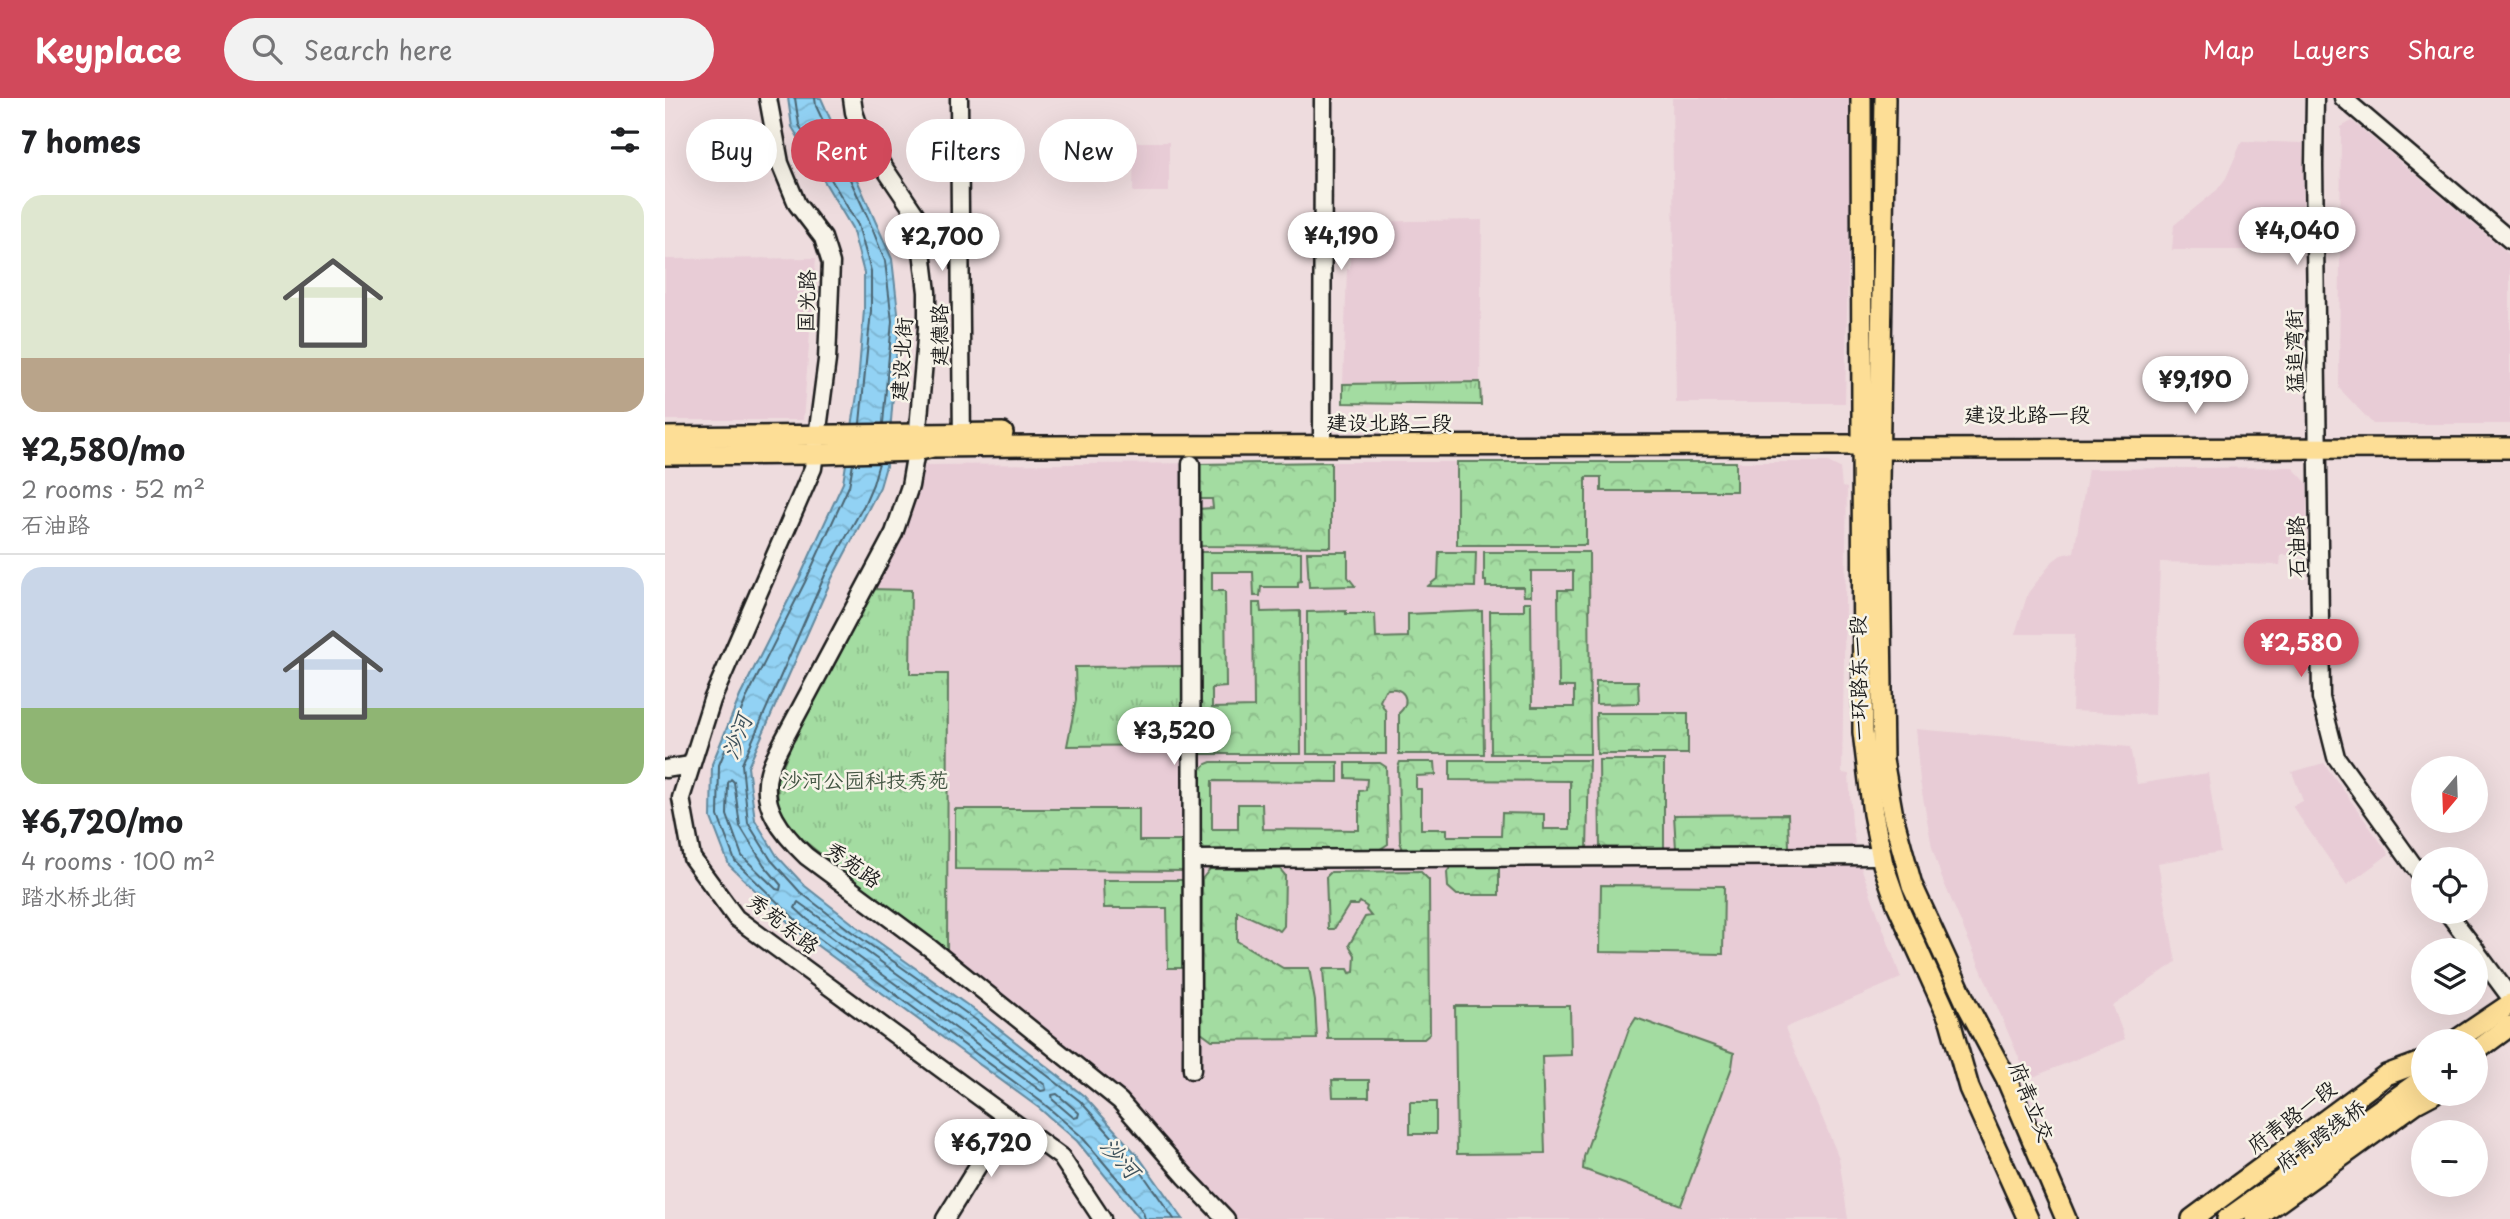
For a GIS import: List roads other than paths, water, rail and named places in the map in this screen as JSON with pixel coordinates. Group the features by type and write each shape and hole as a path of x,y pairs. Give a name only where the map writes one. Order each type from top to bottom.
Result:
{"main road":[{"name":"一环路东一段","path":"1861,98 1871,442 1863,732 1871,803 1882,856 1897,904 1950,1021 1969,1088 2028,1219"},
{"name":"一环路东一段","path":"1871,442 1885,98"},
{"path":"665,437 827,444"},
{"name":"建设北路一段","path":"1871,442 2318,442 2510,437"},
{"name":"建设北路二段","path":"827,444 908,442 933,447 962,440 1871,442"},
{"name":"建设北路一段","path":"2318,442 2510,448"},
{"path":"665,455 827,444"},
{"name":"一环路东一段","path":"1871,506 1883,760 1893,817 1912,885 1966,1003 2006,1078 2066,1219"},
{"name":"府青立交","path":"1966,1003 2020,1158 2053,1219"},
{"path":"2473,1029 2510,1004"},
{"path":"2488,1033 2510,1017"},
{"path":"1950,1021 2020,1158 2035,1219"},
{"path":"2488,1042 2510,1026"},
{"path":"2488,1057 2510,1041"},
{"name":"府青路一段","path":"2192,1219 2386,1075 2411,1066"},
{"name":"府青路一段","path":"2212,1219 2411,1072"},
{"name":"府青跨线桥","path":"2227,1219 2411,1087"},
{"name":"府青跨线桥","path":"2246,1219 2411,1098"},
{"path":"2255,1219 2412,1106"},
{"path":"2275,1219 2395,1132 2422,1106"}],"street":[{"name":"国光路","path":"768,98 780,163 797,204 823,238 831,263 827,444"},
{"name":"建设北街","path":"852,98 862,135 918,218 927,292 927,328 908,442"},
{"name":"建德路","path":"959,98 962,440"},
{"path":"1322,440 1323,98"},
{"name":"猛追湾街","path":"2315,98 2318,442"},
{"path":"2343,98 2510,240"},
{"name":"秀苑路","path":"908,442 911,486 894,533 783,741 768,774 769,806 788,838 806,856 930,948 1120,1101 1226,1219"},
{"name":"石油路","path":"2318,442 2320,679 2325,719 2336,757 2411,862"},
{"name":"秀苑东路","path":"827,444 813,468 712,700 681,798 692,858 736,918 1061,1157 1102,1219"},
{"path":"1191,464 1192,1070"},
{"path":"665,769 691,765"},
{"path":"1192,859 1882,856"},
{"path":"2488,967 2510,997"},
{"path":"944,1219 1007,1119"}],"water":[{"path":"788,98 821,98 830,119 791,119"},
{"name":"沙河","path":"825,182 858,182 892,259 899,321 886,466 880,487 832,578 748,767 755,820 777,856 805,886 856,926 980,1014 1084,1096 1138,1156 1183,1219 1140,1219 1077,1141 1039,1108 796,930 729,865 711,818 712,764 740,696 799,579 843,483 857,395 864,310 864,273 852,228"}],"park label":[{"name":"沙河公园科技秀苑","path":"865,781"}]}
